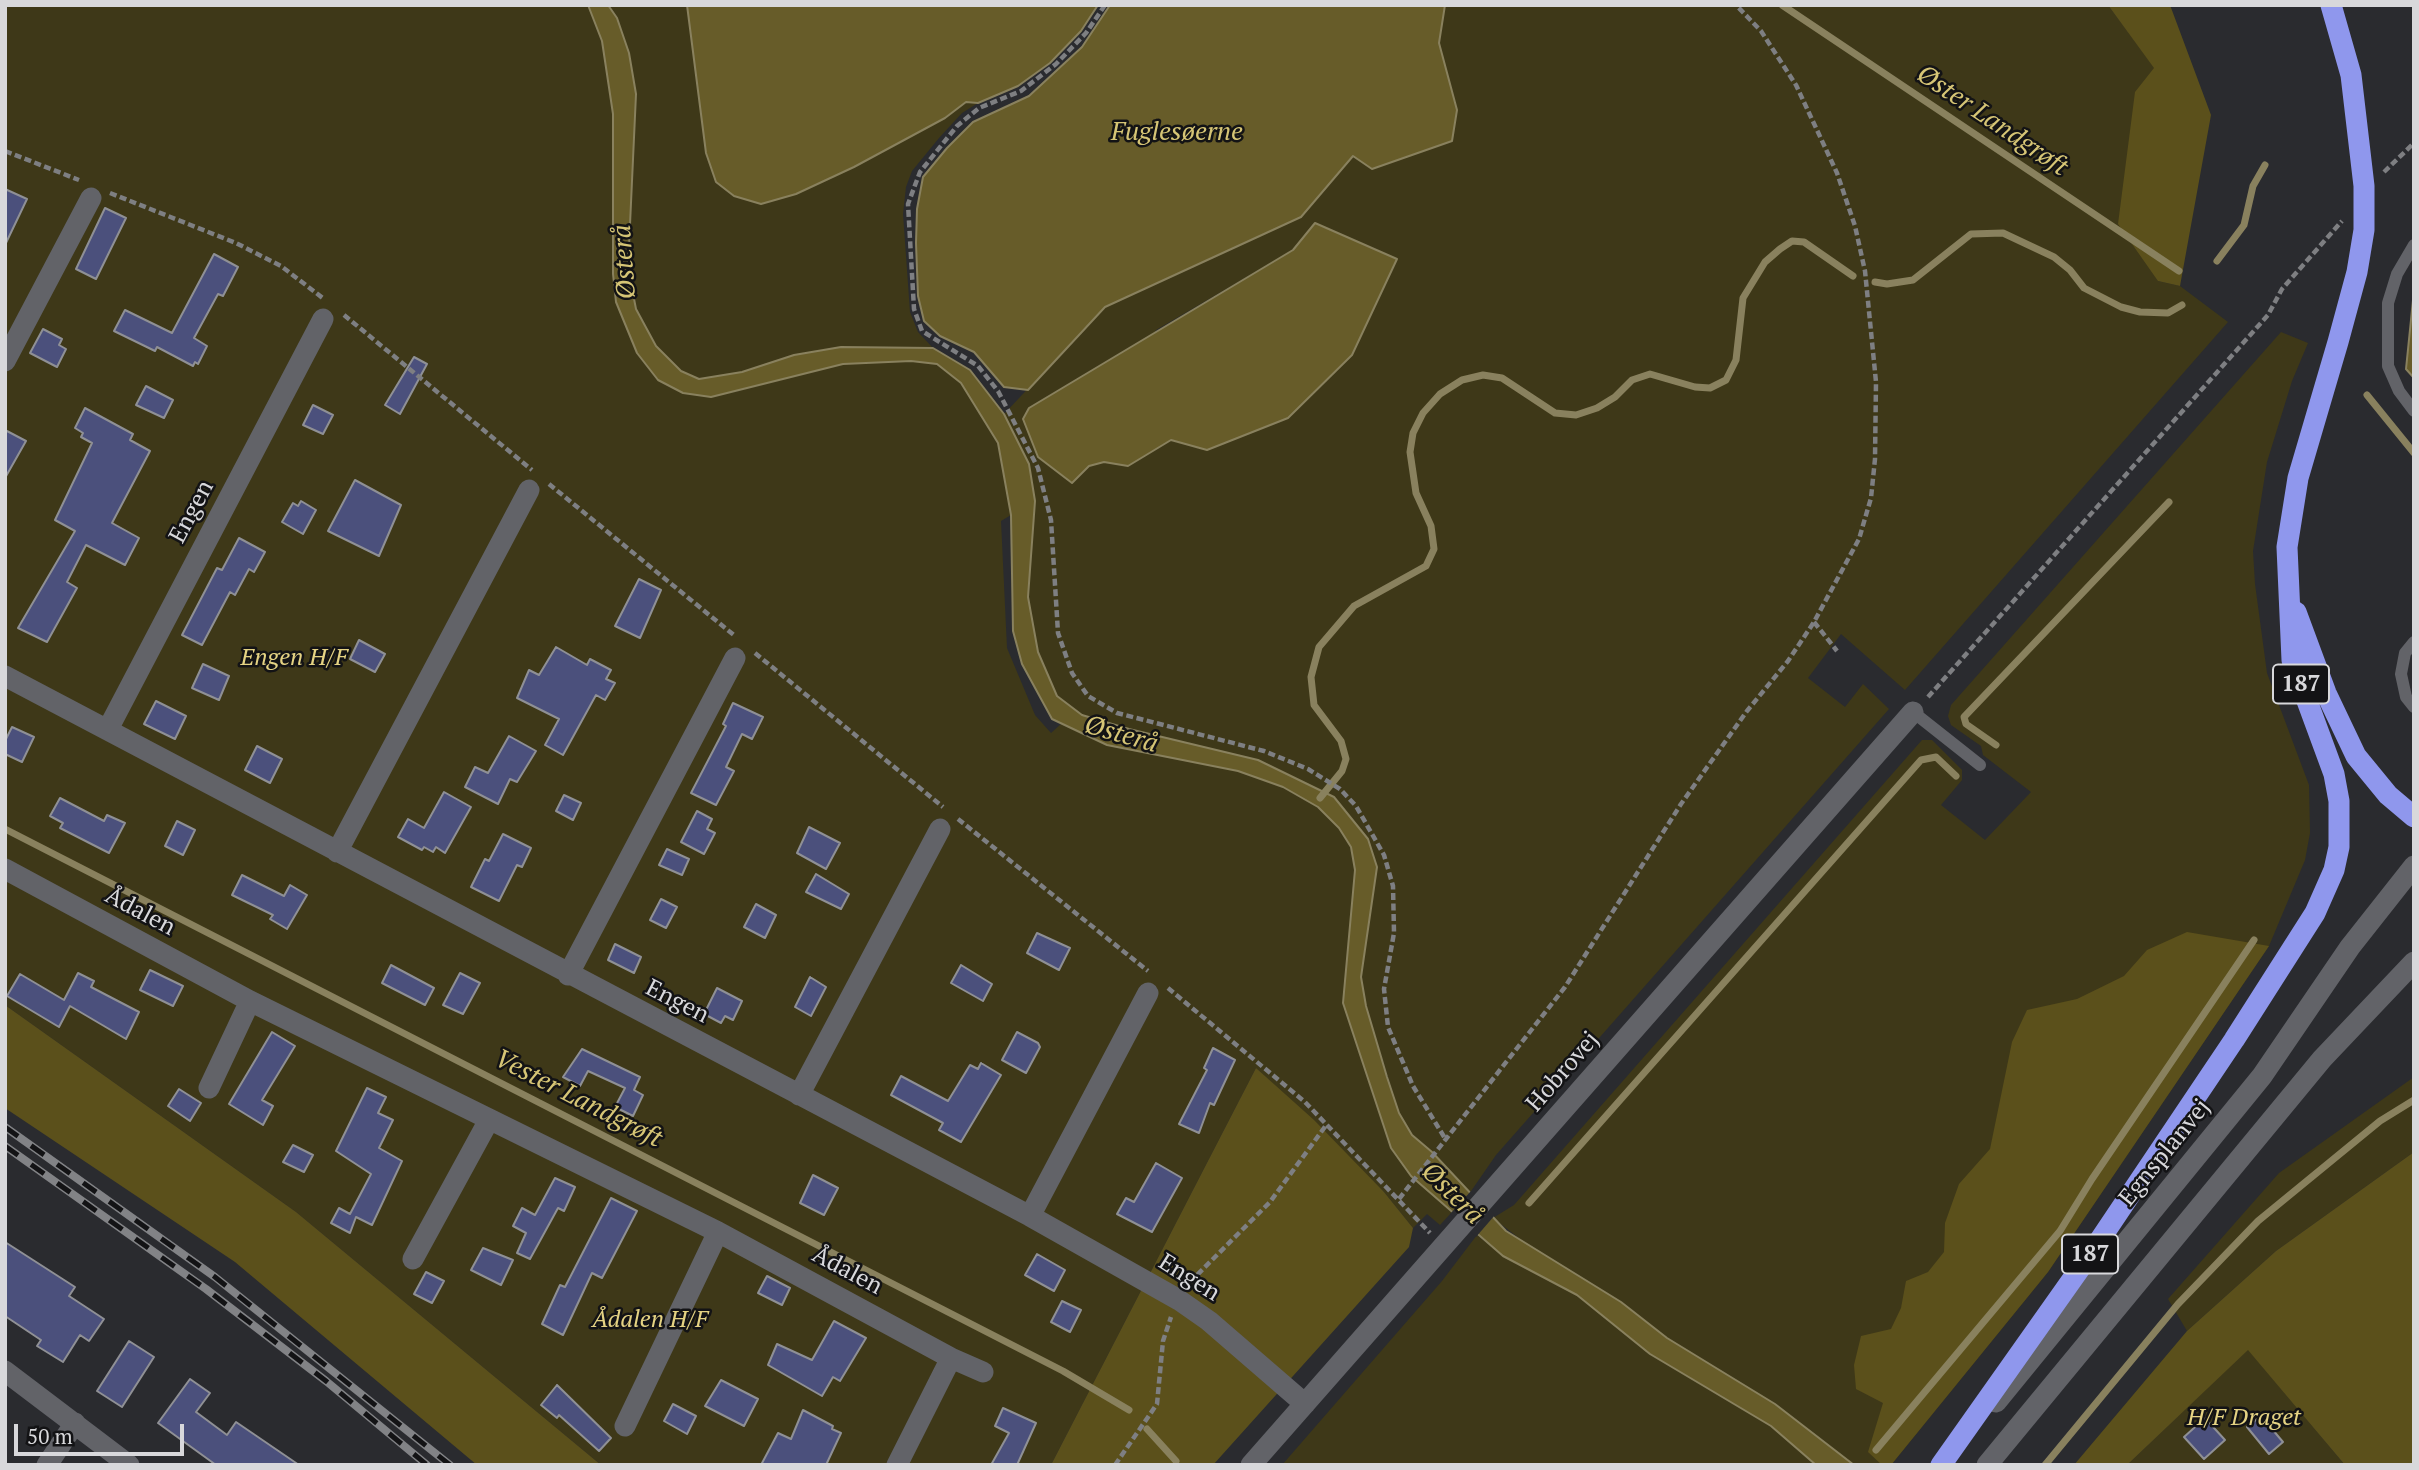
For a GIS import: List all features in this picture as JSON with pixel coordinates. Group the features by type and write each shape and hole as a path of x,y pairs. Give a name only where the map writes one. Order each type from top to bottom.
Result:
{"highway":[{"name":"187","path":"1943,1465 2234,1040 2326,892 2339,847 2339,801 2334,774 2292,660 2287,547 2294,496 2354,284 2364,230 2364,186 2351,75 2331,5"},
{"path":"2288,590 2326,693 2356,756 2388,795 2414,817"}],"street":[{"path":"5,361 94,191"},
{"name":"Engen","path":"108,729 332,312"},
{"path":"337,852 529,490"},
{"path":"568,975 741,649"},
{"name":"Engen","path":"5,676 568,975 1030,1216 1179,1300 1209,1321 1305,1404"},
{"name":"Hobrovej","path":"1251,1465 1913,712"},
{"path":"799,1095 940,829"},
{"name":"Egnsplanvej","path":"1943,1465 2262,1076 2350,947 2414,866"},
{"name":"Ådalen","path":"5,869 250,1001 718,1232 951,1358 983,1372"},
{"path":"1987,1465 2322,1059 2414,962"},
{"path":"1030,1216 1157,986"},
{"path":"209,1088 250,1001"},
{"path":"413,1259 489,1120"},
{"path":"625,1426 718,1232"},
{"path":"897,1465 951,1358"},
{"path":"5,1371 129,1465"},
{"path":"47,1465 75,1423"}],"lane":[{"path":"2414,244 2397,274 2388,303 2388,366 2399,391 2414,411"},
{"path":"2414,642 2405,653 2402,674 2406,697 2414,707"},
{"path":"1913,712 1980,765"}],"path":[{"path":"1105,5 1086,33 1056,64 1021,91 979,108 957,126 920,172 908,204 914,309 922,331 978,366 998,391 1038,468 1051,520 1058,633 1072,673 1088,696 1117,713 1264,751 1327,780 1356,806 1384,855 1393,886 1394,933 1384,989 1388,1027 1413,1086 1446,1140"},
{"path":"1399,1199 1564,987 1681,804 1814,622 1859,539 1871,498 1875,459 1876,382 1866,271 1855,226 1837,173 1796,85 1761,31 1736,5"},
{"path":"2379,178 2414,144"},
{"path":"5,151 94,191 236,243 281,267 741,649 1157,986 1268,1069 1327,1124 1443,1247"},
{"path":"1913,712 2268,314 2282,289 2344,219"},
{"path":"1814,622 1837,651"},
{"path":"1115,1465 1157,1404 1163,1341 1179,1300 1190,1282 1270,1202 1327,1124"}],"green space":[{"path":"5,5 588,5 602,41 613,114 613,274 637,353 659,380 683,393 730,393 843,364 911,361 937,364 961,383 998,443 1011,515 1001,521 1007,648 1035,715 1051,733 1061,724 1107,745 1238,771 1282,787 1318,807 1339,828 1351,847 1355,870 1343,1003 1391,1148 1411,1176 1452,1212 1440,1225 1427,1214 1413,1228 1384,1192 1256,1068 1051,1465 601,1465 296,1212 5,1005"},
{"path":"608,5 687,5 706,154 716,182 734,196 761,204 796,194 854,167 944,118 966,102 978,103 962,113 939,138 912,171 906,187 903,214 910,312 918,332 933,348 841,347 794,355 742,372 699,379 681,371 656,346 636,309 631,291 628,268 636,94 629,53 617,18"},
{"path":"1445,5 2108,5 2155,68 2158,281 2180,286 2228,322 1905,690 1841,634 1808,678 1845,707 1863,684 1889,709 1496,1155 1469,1194 1432,1152 1412,1135 1399,1113 1366,1006 1361,977 1377,867 1368,839 1258,760 1082,715 1057,696 1038,652 1028,597 1035,501 1029,464 1004,414 1105,307 1301,217 1353,156 1457,109 1439,43","holes":["1315,223 1207,450 1171,440 1128,466 1104,462 1089,466 1156,330 1293,250"]},
{"path":"2281,332 2308,343 2292,381 2267,462 2253,551 2267,673 2309,785 2310,833 2305,860 2269,946 2048,1272 1891,1465 1854,1465 1775,1404 1667,1338 1621,1302 1537,1252 1493,1218 1514,1205 1922,740 1932,740 1962,770 1962,780 1941,805 1985,840 2031,792 1983,755 1981,746 1951,725 1948,716 1951,705"},
{"path":"2414,1077 2414,1152 2276,1251 2187,1331 2168,1299 2279,1173"},
{"path":"1477,1235 1503,1256 1577,1295 1650,1354 1771,1426 1816,1465 1282,1465 1442,1281"},
{"name":"H/F Draget","path":"2248,1349 2345,1465 2127,1465"}],"shaded area":[{"path":"2108,5 2170,5 2211,115 2180,286 2158,281 2118,224 2135,92 2154,68"},
{"path":"2187,932 2269,946 2048,1272 1891,1465 1882,1465 1868,1452 1883,1403 1856,1389 1854,1365 1861,1336 1891,1329 1901,1308 1906,1281 1928,1272 1944,1252 1945,1223 1959,1184 1990,1149 2012,1042 2027,1010 2077,999 2124,976 2147,950"},
{"path":"5,1005 296,1212 601,1465 477,1465 235,1262 5,1108"},
{"path":"1256,1068 1314,1120 1384,1192 1413,1228 1409,1247 1213,1465 1051,1465"},
{"path":"2414,1152 2414,1465 2345,1465 2248,1350 2127,1465 2074,1465 2187,1331 2276,1251"}],"water":[{"name":"Østerå","path":"588,5 608,5 617,18 629,53 636,94 628,268 636,309 656,346 681,371 699,379 742,372 794,355 841,347 933,348 970,370 1004,414 1029,464 1035,501 1028,597 1038,652 1057,696 1082,715 1258,760 1334,797 1368,839 1377,867 1361,977 1366,1006 1387,1077 1399,1113 1412,1135 1432,1152 1506,1231 1621,1302 1667,1338 1775,1404 1854,1465 1816,1465 1771,1426 1650,1354 1577,1295 1503,1256 1411,1176 1391,1148 1343,1003 1355,870 1351,847 1339,828 1318,807 1283,787 1238,771 1107,745 1052,719 1022,664 1013,631 1011,515 998,443 961,383 937,364 911,361 843,364 711,397 683,393 658,380 637,353 616,302 613,274 613,114 602,41"},
{"path":"687,5 1098,5 1081,31 1050,63 1018,86 978,103 966,102 945,118 854,167 796,194 761,204 734,196 716,182 706,153"},
{"name":"Fuglesøerne","path":"1110,5 1445,5 1439,43 1457,110 1452,141 1372,169 1353,156 1301,217 1105,307 1028,390 1004,387 974,352 940,336 924,321 918,296 916,243 917,209 923,177 973,122 1029,96 1082,47"},
{"path":"1315,223 1397,259 1352,355 1288,418 1207,450 1171,440 1128,466 1104,462 1089,466 1072,483 1038,457 1023,419 1029,408 1293,250"},
{"path":"2414,290 2414,378 2406,369"}],"pier":[{"path":"1471,1191 1495,1215 1476,1237 1450,1214"}],"building":[{"path":"5,189 27,199 5,245"},
{"path":"105,208 126,218 96,279 76,269"},
{"path":"214,254 238,267 223,296 218,294 194,338 207,346 198,364 195,362 193,366 157,347 155,351 114,331 125,310 172,333"},
{"path":"43,329 62,339 59,345 66,349 57,367 30,353"},
{"path":"414,357 427,364 400,414 385,405"},
{"path":"146,386 173,400 164,418 136,405"},
{"path":"313,405 333,415 323,434 303,425"},
{"path":"85,408 133,434 130,440 150,451 112,523 139,538 125,565 86,545 67,582 77,588 47,642 18,628 75,531 55,520 92,443 81,437 83,433 75,428"},
{"path":"5,430 26,441 5,478"},
{"path":"355,480 401,505 379,556 328,531"},
{"path":"301,501 316,510 303,534 282,522 293,503 298,506"},
{"path":"239,538 265,552 254,572 249,569 235,595 230,592 202,645 182,635 217,568 222,570"},
{"path":"639,579 661,590 640,638 615,626"},
{"path":"359,640 385,654 375,672 350,659"},
{"path":"556,647 587,665 590,659 611,670 606,679 615,683 605,700 596,695 563,755 545,745 559,719 517,698 529,670 539,675"},
{"path":"203,664 229,676 219,700 192,688"},
{"path":"156,701 186,716 175,739 144,724"},
{"path":"733,703 763,717 752,739 742,734 726,767 734,771 716,805 691,793 726,726 723,724"},
{"path":"12,727 34,737 22,762 5,754 5,741"},
{"path":"509,736 536,751 517,782 510,779 498,804 465,787 475,767 488,773"},
{"path":"257,746 282,759 270,783 245,770"},
{"path":"444,792 471,807 445,853 436,847 433,852 424,847 422,850 398,837 408,819 424,828"},
{"path":"564,795 581,803 573,820 556,811"},
{"path":"60,798 104,821 107,815 125,823 109,853 60,828 63,823 50,816"},
{"path":"697,811 712,819 707,829 715,833 704,854 681,842"},
{"path":"177,821 195,830 183,855 165,846"},
{"path":"809,827 840,843 826,869 797,853"},
{"path":"503,834 531,848 522,867 517,865 499,901 471,887 485,859 489,861"},
{"path":"667,849 689,859 682,875 659,865"},
{"path":"816,874 849,894 841,909 806,892"},
{"path":"242,875 284,896 290,885 307,895 287,929 270,919 273,915 232,895"},
{"path":"661,899 677,907 666,928 650,920"},
{"path":"756,904 776,915 765,938 744,927"},
{"path":"1037,933 1070,948 1059,970 1027,953"},
{"path":"615,944 641,957 634,973 608,960"},
{"path":"391,965 434,988 425,1005 382,983"},
{"path":"961,965 992,984 983,1001 951,983"},
{"path":"150,970 183,986 173,1006 140,990"},
{"path":"78,973 94,981 91,987 139,1012 126,1039 70,1006 59,1027 7,996 20,974 64,1000"},
{"path":"460,973 480,983 463,1014 443,1005"},
{"path":"810,977 826,987 811,1016 795,1007"},
{"path":"717,988 742,1001 733,1020 725,1016 721,1023 704,1014"},
{"path":"272,1032 295,1046 262,1100 273,1106 263,1125 229,1104"},
{"path":"1017,1032 1038,1043 1040,1047 1026,1073 1002,1060"},
{"path":"1213,1048 1235,1060 1214,1105 1210,1103 1199,1133 1179,1124 1207,1070 1204,1068"},
{"path":"582,1049 640,1077 634,1090 643,1095 633,1116 615,1107 625,1088 588,1071 580,1086 563,1077"},
{"path":"981,1063 1001,1075 961,1142 939,1130 943,1123 891,1095 901,1076 948,1101 970,1065 978,1069"},
{"path":"367,1088 386,1097 378,1113 393,1120 379,1148 402,1161 372,1225 356,1217 350,1233 331,1223 339,1208 350,1214 371,1174 336,1151"},
{"path":"179,1089 201,1103 190,1121 168,1106"},
{"path":"293,1145 313,1155 304,1172 283,1162"},
{"path":"1156,1163 1182,1178 1152,1232 1117,1214 1126,1198 1134,1202"},
{"path":"813,1175 838,1188 824,1215 800,1203"},
{"path":"555,1178 575,1187 564,1211 558,1208 530,1259 517,1253 526,1233 513,1226 522,1208 535,1215"},
{"path":"611,1198 637,1211 602,1278 592,1273 563,1335 542,1324 560,1285 565,1287"},
{"path":"5,1242 75,1287 69,1296 104,1319 89,1341 80,1335 63,1362 37,1346 41,1340 5,1316"},
{"path":"483,1248 513,1260 501,1285 471,1270"},
{"path":"1037,1254 1065,1270 1054,1291 1025,1275"},
{"path":"426,1272 444,1281 432,1303 414,1294"},
{"path":"767,1276 790,1288 782,1305 758,1293"},
{"path":"1062,1301 1081,1310 1070,1332 1051,1322"},
{"path":"834,1321 866,1338 840,1381 833,1377 822,1396 768,1365 777,1344 812,1360"},
{"path":"129,1341 154,1357 122,1407 97,1391"},
{"path":"190,1379 210,1393 196,1412 227,1435 236,1422 299,1465 216,1465 158,1423"},
{"path":"721,1380 758,1399 744,1426 705,1406"},
{"path":"557,1385 611,1438 599,1451 559,1415 557,1418 541,1405"},
{"path":"673,1404 696,1416 687,1434 664,1421"},
{"path":"1003,1408 1036,1423 1017,1465 991,1465 1009,1433 995,1426"},
{"path":"803,1410 841,1433 826,1465 761,1465 778,1433 791,1439"},
{"path":"2261,1416 2283,1442 2269,1454 2247,1427"},
{"path":"2205,1418 2225,1440 2204,1459 2184,1437"}],"waterway":[{"name":"Øster Landgrøft","path":"1782,5 2179,271"},
{"path":"2217,261 2244,225 2253,186 2265,165"},
{"path":"1875,282 1887,284 1913,280 1971,234 2003,233 2054,257 2070,270 2084,288 2121,307 2140,312 2168,313 2182,305"},
{"path":"1320,798 1342,771 1346,759 1341,741 1314,705 1311,677 1319,647 1354,606 1426,566 1434,549 1431,526 1416,493 1410,452 1413,433 1423,413 1440,394 1462,380 1483,375 1502,378 1555,413 1576,415 1597,408 1615,397 1632,380 1650,374 1695,387 1710,388 1726,380 1736,360 1743,298 1765,262 1780,249 1792,241 1804,242 1853,276"},
{"name":"Øster Landgrøft","path":"2367,395 2414,453"},
{"path":"1996,745 1966,724 1964,717 2169,502"},
{"path":"1529,1203 1921,760 1936,757 1956,776"},
{"name":"Vester Landgrøft","path":"5,829 1063,1371 1129,1410"},
{"path":"1876,1450 2060,1231 2092,1179 2254,940"},
{"path":"2045,1465 2178,1304 2258,1221 2380,1121 2414,1100"},
{"name":"Vester Landgrøft","path":"1147,1429 1176,1461"}],"railway":[{"path":"5,1127 215,1277 450,1465"},
{"path":"5,1146 206,1289 326,1381 427,1465"}],"park label":[{"name":"Engen H/F","path":"294,658"},
{"name":"Ådalen H/F","path":"650,1320"}]}
